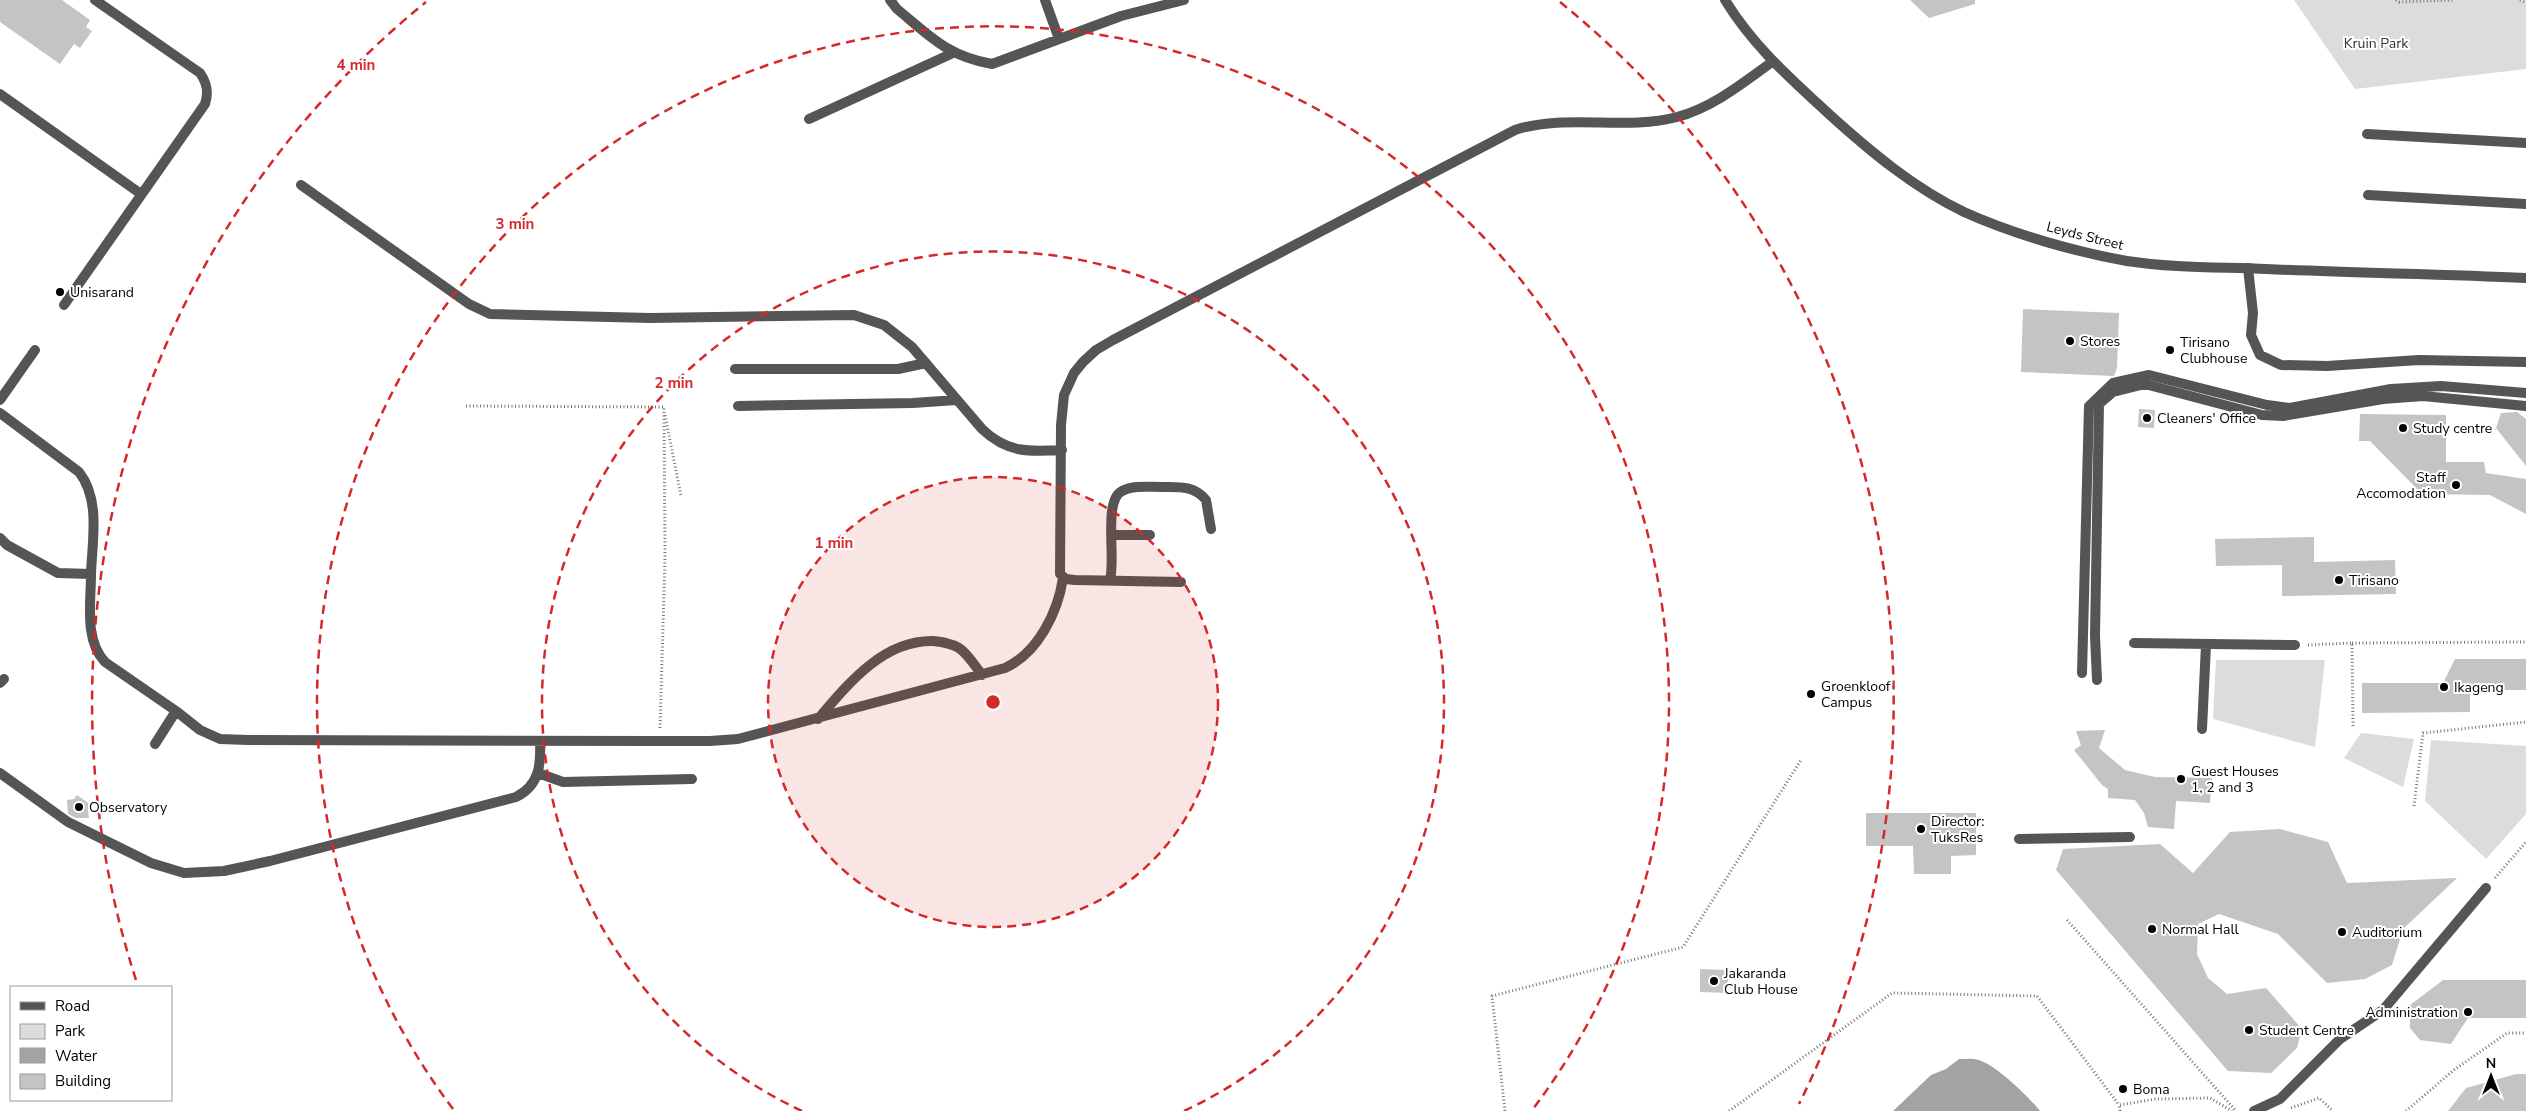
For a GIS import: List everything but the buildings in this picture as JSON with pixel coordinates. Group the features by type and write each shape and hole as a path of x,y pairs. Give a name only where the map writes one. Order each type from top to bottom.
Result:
{"street":[{"path":"64,305 205,104 207,85 197,71 95,0"},
{"path":"890,0 897,9 953,53 973,61 992,64 1121,16 1184,0"},
{"path":"1045,0 1059,39"},
{"name":"Leyds Street","path":"1724,0 1744,30 1772,62 1868,149 1913,182 1965,212 2043,240 2127,261 2248,268 2526,278"},
{"path":"809,119 953,53"},
{"path":"0,413 79,472 88,485 93,517 91,574 92,635 97,653 105,662 176,710 200,730 220,739 660,741 738,739 982,675 1012,665 1029,651 1056,608 1063,578 1060,574 1062,415 1066,390 1079,366 1102,346 1515,130 1549,122 1640,122 1678,117 1707,105 1772,62"},
{"path":"0,94 141,194"},
{"path":"2367,134 2526,143"},
{"path":"301,185 469,304 490,314 650,318 854,315 884,325 903,338 982,429 1002,445 1021,450 1062,450"},
{"path":"2368,196 2526,204"},
{"path":"2248,268 2253,313 2251,335 2260,355 2281,365 2327,366 2420,360 2526,362"},
{"path":"0,400 35,350"},
{"path":"735,369 898,369 926,363"},
{"path":"2082,673 2089,406 2113,383 2148,376 2267,405 2290,408 2391,389 2442,386 2526,392"},
{"path":"2097,680 2099,404 2113,392 2146,384 2262,415 2283,416 2383,399 2422,396 2526,406"},
{"path":"738,406 913,403 956,400"},
{"path":"1110,579 1115,499 1121,491 1136,488 1181,486 1198,492 1208,506 1211,529"},
{"path":"1112,535 1150,535"},
{"path":"0,538 8,545 58,573 91,574"},
{"path":"1063,578 1098,581 1110,579 1181,582"},
{"path":"818,719 860,673 890,652 909,643 941,642 953,645 960,649 982,675"},
{"path":"2134,642 2206,645 2295,645"},
{"path":"2202,729 2206,645"},
{"path":"155,744 176,710"},
{"path":"0,773 68,822 151,863 184,873 224,871 270,861 516,797 530,787 538,773 540,741"},
{"path":"538,773 563,782 692,779"},
{"path":"2019,839 2130,837"},
{"path":"2254,1111 2280,1099 2340,1039 2383,1010 2486,888"}],"path":[{"path":"2396,0 2398,2 2453,0"},
{"path":"2520,0 2526,3"},
{"path":"466,406 664,406"},
{"path":"664,406 681,496"},
{"path":"660,741 665,558 664,406"},
{"path":"2295,645 2526,642"},
{"path":"2352,643 2353,726"},
{"path":"2414,806 2423,733 2526,722"},
{"path":"1505,1111 1492,996 1683,947 1801,760"},
{"path":"2486,888 2526,842"},
{"path":"2067,920 2236,1111"},
{"path":"1728,1111 1892,992 2037,996 2119,1105 2120,1111"},
{"path":"2406,1111 2454,1070 2507,1033 2526,1033"},
{"path":"2119,1105 2156,1099 2210,1098 2232,1111"},
{"path":"2286,1110 2320,1098 2333,1111"}],"green space":[{"name":"Kruin Park","path":"2294,0 2526,0 2526,69 2355,89"},
{"path":"2216,660 2325,660 2315,747 2213,719"},
{"path":"2361,733 2414,739 2403,787 2344,758"},
{"path":"2431,740 2526,746 2526,814 2486,859 2425,801"}],"water":[{"path":"1959,1059 1979,1060 1994,1068 2020,1090 2040,1111 1893,1111 1931,1075 1946,1069"}],"place":[{"name":"Unisarand","path":"60,292"},
{"name":"Stores","path":"2070,341"},
{"name":"Tirisano Clubhouse","path":"2170,350"},
{"name":"Cleaners' Office","path":"2147,418"},
{"name":"Study centre","path":"2403,428"},
{"name":"Staff Accomodation","path":"2456,485"},
{"name":"Tirisano","path":"2339,580"},
{"name":"Ikageng","path":"2444,687"},
{"name":"Groenkloof Campus","path":"1811,694"},
{"name":"Guest Houses 1, 2 and 3","path":"2181,779"},
{"name":"Observatory","path":"79,807"},
{"name":"Director: TuksRes","path":"1921,829"},
{"name":"Normal Hall","path":"2152,929"},
{"name":"Auditorium","path":"2342,932"},
{"name":"Jakaranda Club House","path":"1714,981"},
{"name":"Administration","path":"2468,1012"},
{"name":"Student Centre","path":"2249,1030"},
{"name":"Boma","path":"2123,1089"}]}
